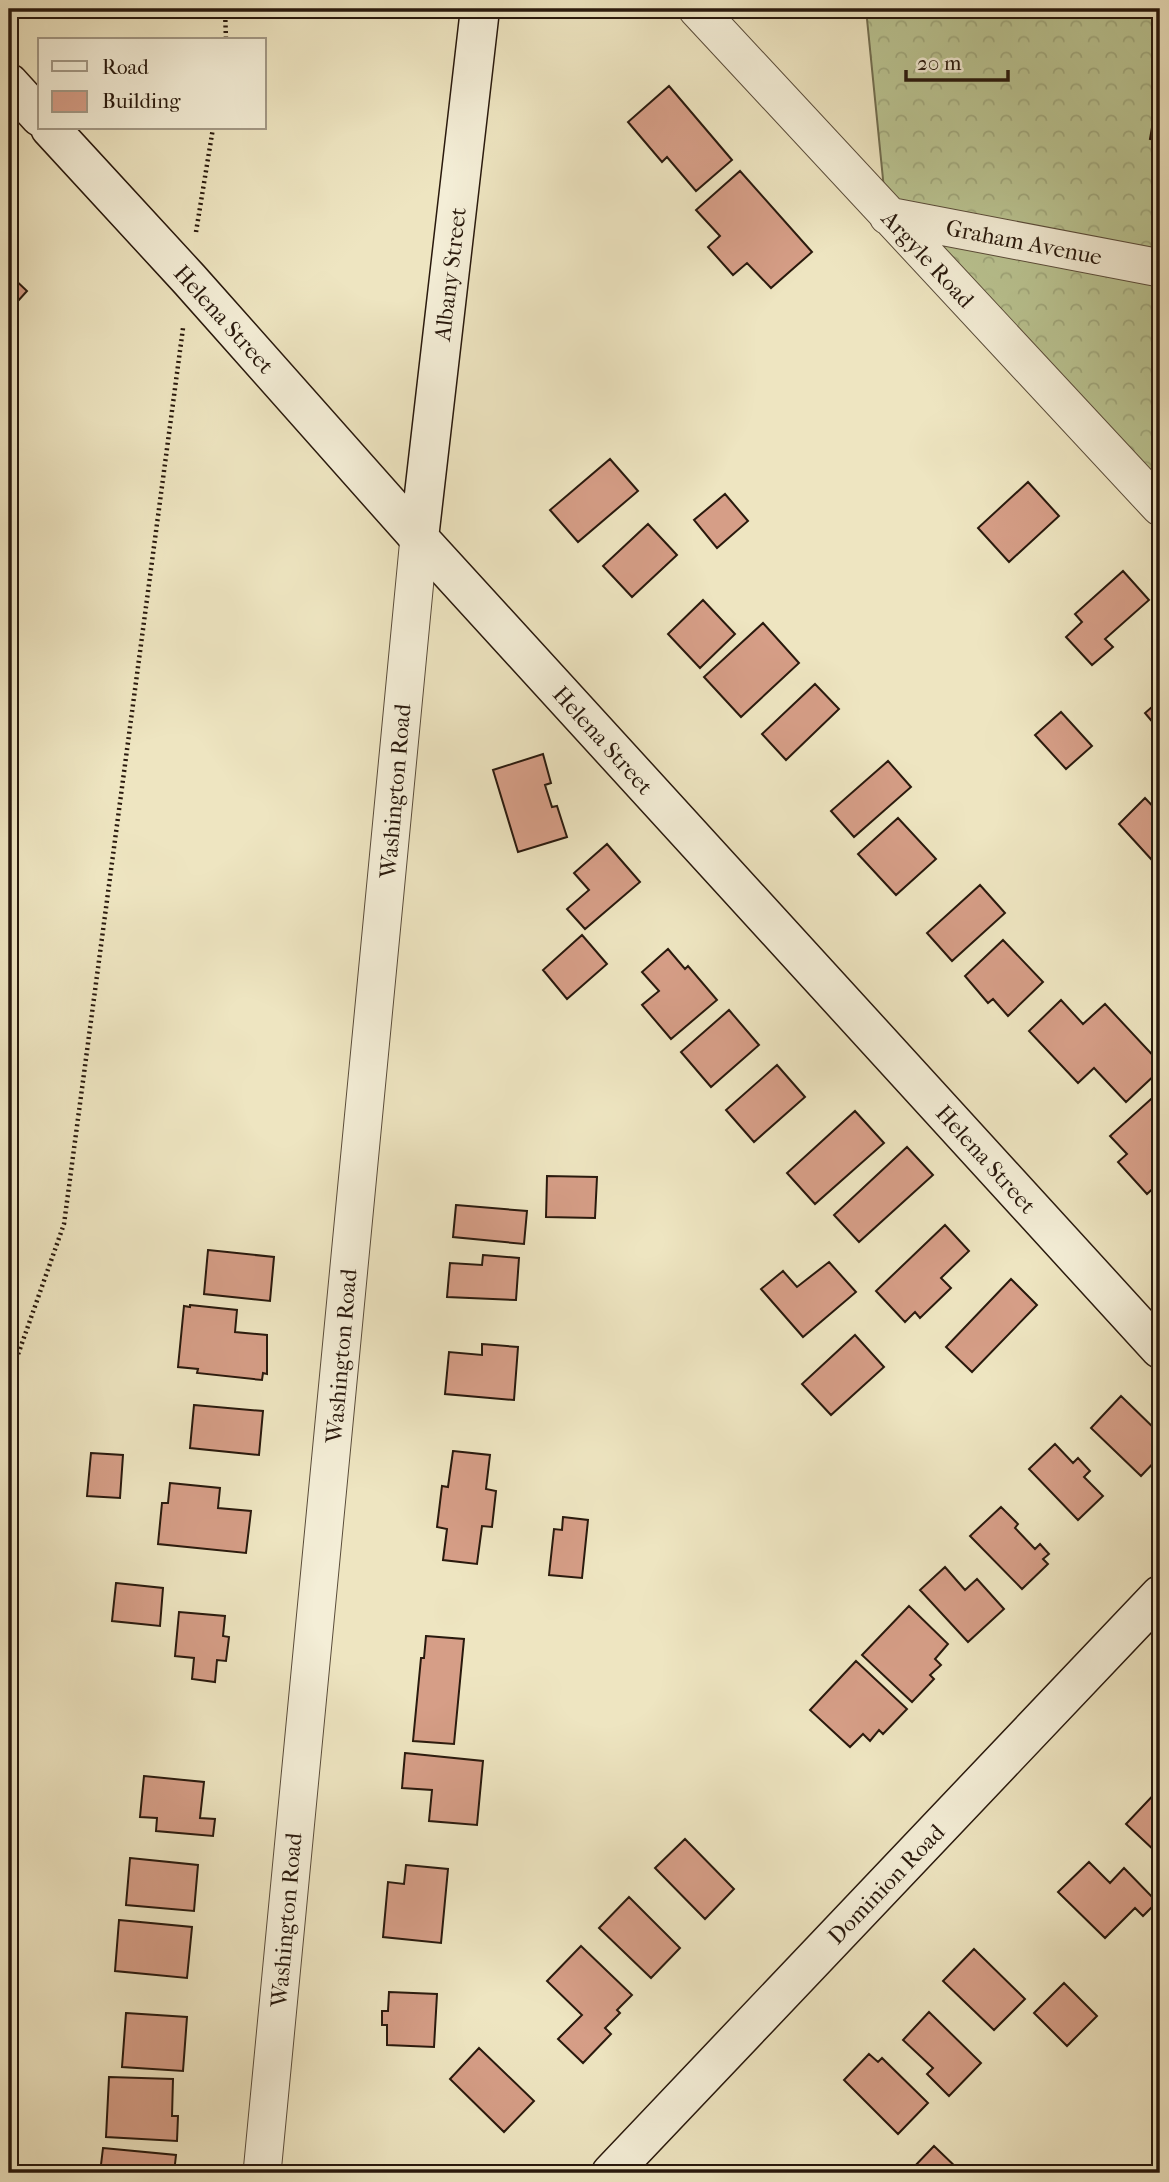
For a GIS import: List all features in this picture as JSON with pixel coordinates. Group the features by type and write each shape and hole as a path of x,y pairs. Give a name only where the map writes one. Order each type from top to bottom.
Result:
{"main road":[{"name":"Albany Street","path":"419,538 480,9"},
{"path":"9,83 38,115"},
{"name":"Helena Street","path":"52,130 189,279 419,538 1160,1349"},
{"name":"Dominion Road","path":"611,2173 1160,1595"}],"street":[{"name":"Argyle Road","path":"697,9 1160,507"},
{"name":"Graham Avenue","path":"888,216 1160,268"},
{"name":"Washington Road","path":"262,2173 419,538"}],"path":[{"path":"225,9 226,38"},
{"path":"9,1380 64,1224 189,279 213,130"}],"green space":[{"path":"866,9 1160,9 1160,494 887,219"}],"building":[{"path":"669,86 732,160 696,191 667,157 662,162 628,122"},
{"path":"1160,93 1160,141 1150,139"},
{"path":"740,171 812,252 771,288 747,263 733,275 708,247 720,236 696,210"},
{"path":"9,274 27,291 9,311"},
{"path":"610,459 638,491 578,542 550,510"},
{"path":"1028,482 1059,516 1009,562 978,528"},
{"path":"725,494 748,521 717,548 694,520"},
{"path":"648,524 677,555 632,597 603,566"},
{"path":"1123,571 1149,600 1105,639 1113,647 1092,665 1066,637 1082,622 1075,614"},
{"path":"703,600 735,634 700,668 668,634"},
{"path":"763,623 799,663 741,717 704,677"},
{"path":"815,684 839,709 786,760 762,734"},
{"path":"1160,700 1160,731 1145,713"},
{"path":"1061,712 1092,746 1066,769 1035,735"},
{"path":"543,754 551,783 545,785 552,807 557,806 567,837 518,852 493,770"},
{"path":"888,761 911,787 854,837 831,811"},
{"path":"1145,798 1160,814 1160,851 1151,859 1119,824"},
{"path":"898,818 936,859 896,895 858,854"},
{"path":"607,844 640,882 585,929 567,909 589,890 574,873"},
{"path":"980,885 1005,913 952,961 927,933"},
{"path":"582,935 607,964 567,999 543,970"},
{"path":"1003,940 1043,982 1008,1016 993,999 988,1003 965,976"},
{"path":"668,949 685,969 688,966 717,1000 671,1039 642,1005 659,991 642,972"},
{"path":"1061,1000 1083,1024 1105,1004 1160,1063 1160,1070 1126,1102 1094,1068 1078,1083 1029,1031"},
{"path":"729,1010 759,1045 711,1087 681,1052"},
{"path":"777,1065 805,1097 754,1142 726,1110"},
{"path":"1160,1091 1160,1182 1147,1194 1118,1162 1127,1154 1110,1136"},
{"path":"855,1111 884,1143 815,1204 787,1173"},
{"path":"907,1147 933,1175 859,1242 834,1215"},
{"path":"547,1176 597,1177 595,1218 546,1217"},
{"path":"456,1205 527,1211 524,1244 453,1237"},
{"path":"945,1225 969,1251 941,1278 951,1288 920,1318 915,1312 905,1322 876,1291"},
{"path":"208,1250 274,1257 270,1301 204,1294"},
{"path":"483,1255 519,1258 516,1300 447,1297 450,1263 482,1265"},
{"path":"829,1262 856,1292 803,1337 761,1289 783,1271 797,1287"},
{"path":"1011,1279 1037,1305 972,1372 946,1347"},
{"path":"184,1306 237,1310 235,1332 267,1335 267,1374 263,1373 262,1380 197,1373 198,1369 178,1367"},
{"path":"855,1335 884,1367 831,1415 802,1384"},
{"path":"482,1344 518,1347 514,1400 445,1394 449,1352 482,1355"},
{"path":"1121,1396 1160,1434 1160,1456 1141,1476 1091,1428"},
{"path":"194,1405 263,1411 259,1455 190,1448"},
{"path":"1055,1444 1073,1463 1078,1458 1090,1471 1084,1477 1103,1496 1078,1520 1029,1469"},
{"path":"453,1451 490,1455 486,1489 496,1491 492,1527 482,1526 477,1564 443,1560 447,1529 437,1527 442,1486 448,1487"},
{"path":"91,1453 123,1455 120,1498 87,1496"},
{"path":"170,1483 220,1488 218,1508 251,1511 246,1553 158,1544 162,1503 168,1503"},
{"path":"1001,1507 1018,1524 1015,1528 1035,1549 1040,1544 1049,1554 1043,1559 1048,1564 1022,1589 970,1536"},
{"path":"563,1517 588,1520 582,1578 549,1575 554,1529 562,1530"},
{"path":"945,1567 965,1590 977,1579 1004,1609 968,1642 920,1590"},
{"path":"116,1583 163,1588 160,1626 112,1621"},
{"path":"909,1606 948,1644 935,1659 941,1665 930,1675 934,1679 912,1702 862,1655"},
{"path":"179,1612 225,1616 223,1636 229,1637 226,1661 217,1660 215,1682 192,1679 194,1658 175,1656"},
{"path":"426,1636 464,1639 454,1744 413,1741 421,1658 424,1658"},
{"path":"856,1661 907,1709 883,1734 879,1730 870,1741 863,1734 850,1747 810,1710"},
{"path":"405,1753 483,1761 477,1825 429,1821 432,1790 402,1788"},
{"path":"144,1776 204,1782 200,1818 215,1819 213,1836 156,1831 157,1818 140,1817"},
{"path":"1160,1788 1160,1848 1156,1852 1126,1824"},
{"path":"685,1839 734,1889 705,1919 655,1868"},
{"path":"130,1858 198,1865 194,1911 126,1905"},
{"path":"1089,1862 1110,1883 1124,1868 1157,1902 1143,1916 1135,1908 1105,1938 1058,1892"},
{"path":"406,1865 448,1869 441,1943 383,1937 388,1882 404,1884"},
{"path":"629,1897 680,1948 651,1978 599,1928"},
{"path":"119,1920 192,1927 187,1978 115,1971"},
{"path":"581,1946 632,1995 617,2010 620,2013 605,2028 611,2034 583,2063 558,2039 582,2015 547,1981"},
{"path":"974,1949 1025,1999 994,2030 943,1981"},
{"path":"1064,1983 1097,2016 1067,2046 1034,2013"},
{"path":"389,1992 437,1994 434,2047 387,2045 387,2025 382,2025 382,2011 388,2011"},
{"path":"929,2012 981,2063 949,2096 927,2074 933,2068 903,2040"},
{"path":"126,2013 187,2017 183,2071 122,2067"},
{"path":"479,2048 534,2101 504,2132 450,2079"},
{"path":"869,2054 878,2062 882,2058 928,2103 898,2134 844,2080"},
{"path":"109,2077 173,2079 172,2116 178,2116 177,2141 106,2137"},
{"path":"934,2146 962,2173 910,2171"},
{"path":"103,2148 176,2155 174,2173 100,2173"}]}
